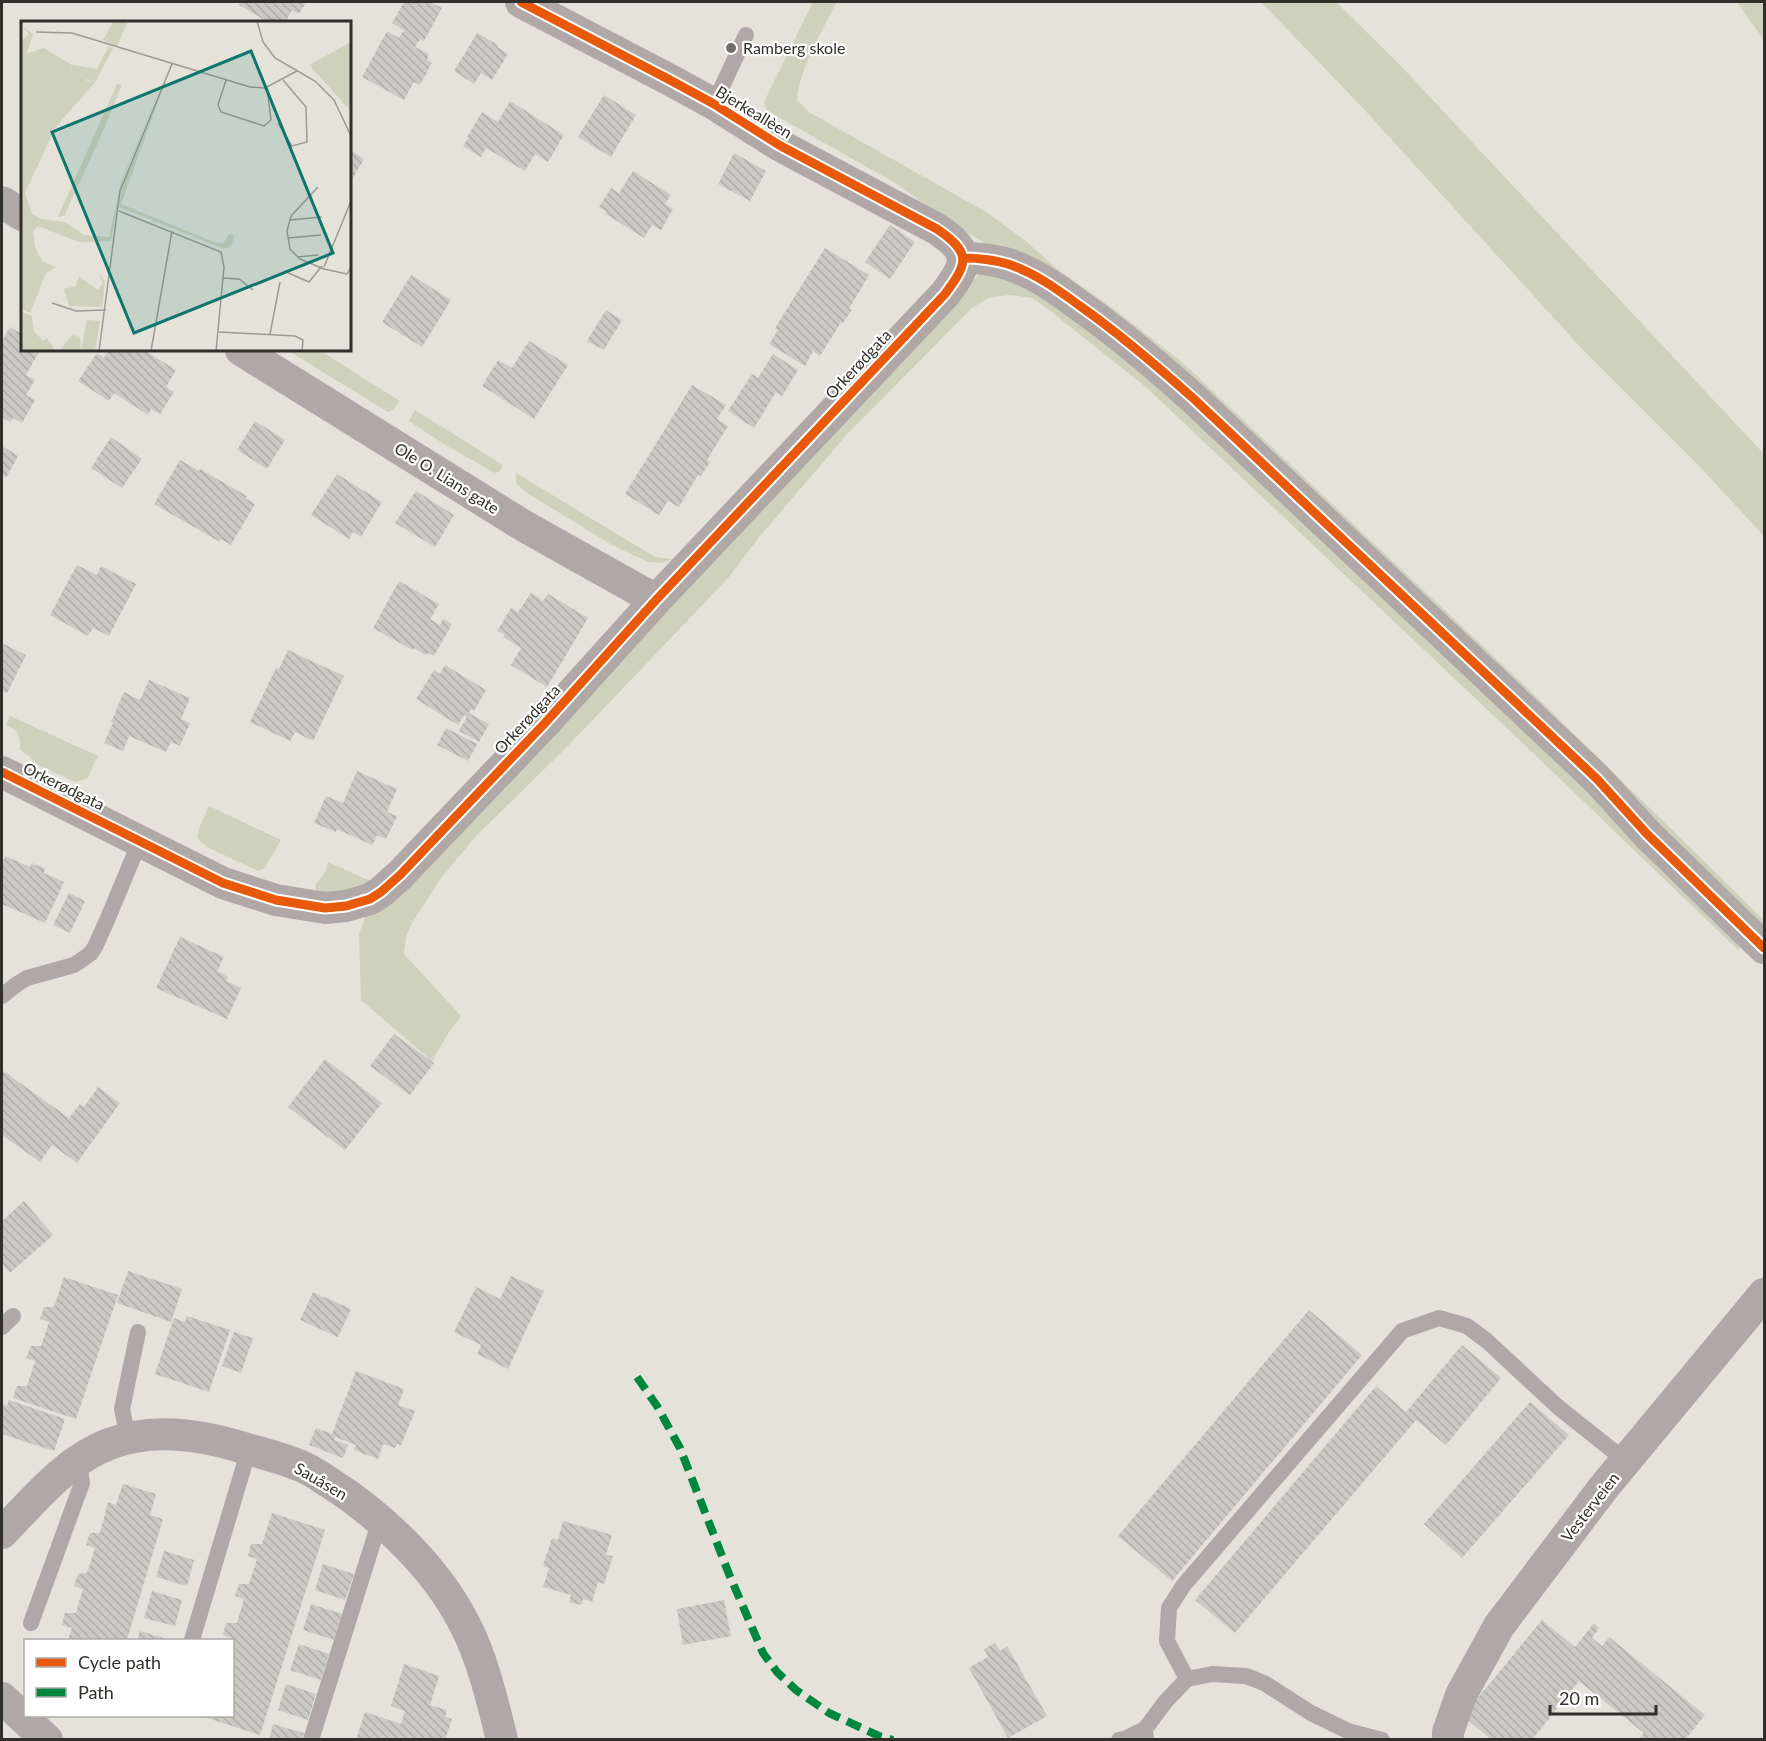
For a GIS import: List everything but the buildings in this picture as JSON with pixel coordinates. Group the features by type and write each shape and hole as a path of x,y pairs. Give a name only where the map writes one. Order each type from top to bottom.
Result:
{"street":[{"name":"Bjerkeallèen","path":"521,2 553,9 779,145 937,229 957,245 963,258"},
{"path":"2,202 21,213"},
{"name":"Orkerødgata","path":"2,772 223,883 276,900 325,908 346,906 370,899 400,875 545,723 656,600 945,294 959,275 963,258"},
{"path":"963,258 1007,264 1050,284 1150,360 1202,406 1597,779 1647,834 1764,948"},
{"name":"Ole O. Lians gate","path":"243,351 524,526 656,600"},
{"name":"Vesterveien","path":"1448,1740 1448,1732 1461,1695 1499,1626 1604,1486 1764,1294"},
{"name":"Sauåsen","path":"2,1533 54,1479 87,1455 108,1444 128,1438 159,1435 191,1436 249,1449 305,1467 380,1520 403,1541 447,1594 465,1623 476,1652 502,1740"},
{"path":"2,1698 47,1740"}],"lane":[{"path":"714,104 746,35"},
{"path":"2,996 27,978 74,964 90,954 104,928 140,841"},
{"path":"1187,1679 1167,1641 1169,1608 1183,1586 1402,1331 1439,1318 1467,1326 1558,1407 1626,1461"},
{"path":"128,1438 122,1409 138,1332"},
{"path":"193,1639 249,1449"},
{"path":"31,1623 82,1483 79,1461"},
{"path":"311,1740 380,1520"},
{"path":"1119,1740 1145,1734 1166,1701 1187,1679 1212,1674 1246,1676 1264,1683 1311,1713 1348,1731 1382,1740"}],"green space":[{"path":"813,2 837,2 812,50 798,89 797,100 809,112 986,212 1026,241 1057,269 1182,362 1525,686 1764,920 1764,934 1476,653 990,246 949,222 897,184 766,110 764,102"},
{"path":"1261,2 1336,2 1400,65 1764,454 1764,536 1700,467 1583,350 1361,106"},
{"path":"1737,2 1761,2 1764,6 1764,40"},
{"path":"1010,273 1125,350 1746,940 1738,950 1147,388 1044,306 1032,298 1010,295 991,297 973,307 849,432 760,536 728,578 566,748 477,835 442,877 412,923 406,937 404,954 461,1016 432,1061 361,1000 359,934 366,915 974,279 981,274"},
{"path":"289,351 321,351 400,401 393,410 388,412"},
{"path":"415,410 503,465 500,471 495,473 409,421"},
{"path":"516,473 655,557 672,559 663,563 648,562 612,545 527,493 516,483"},
{"path":"10,716 98,756 87,779 75,782 36,764 20,750 17,732 6,725"},
{"path":"209,806 281,840 265,868 258,871 207,847 197,838"},
{"path":"328,862 368,880 375,879 355,890 316,893 315,885 326,871"}],"marked path":[{"path":"637,1377 657,1406 680,1448 729,1574 763,1653 777,1672 796,1690 829,1713 893,1740"}],"cycle path":[{"path":"2,772 223,883 276,900 325,908 346,906 370,899 400,875 545,723 656,600 953,283 962,266 961,252 948,237 937,229 779,145 714,104 521,2"},
{"path":"963,258 1003,263 1037,277 1109,328 1166,374 1597,779 1647,834 1764,948"}],"place":[{"name":"Ramberg skole","path":"731,48"}]}
